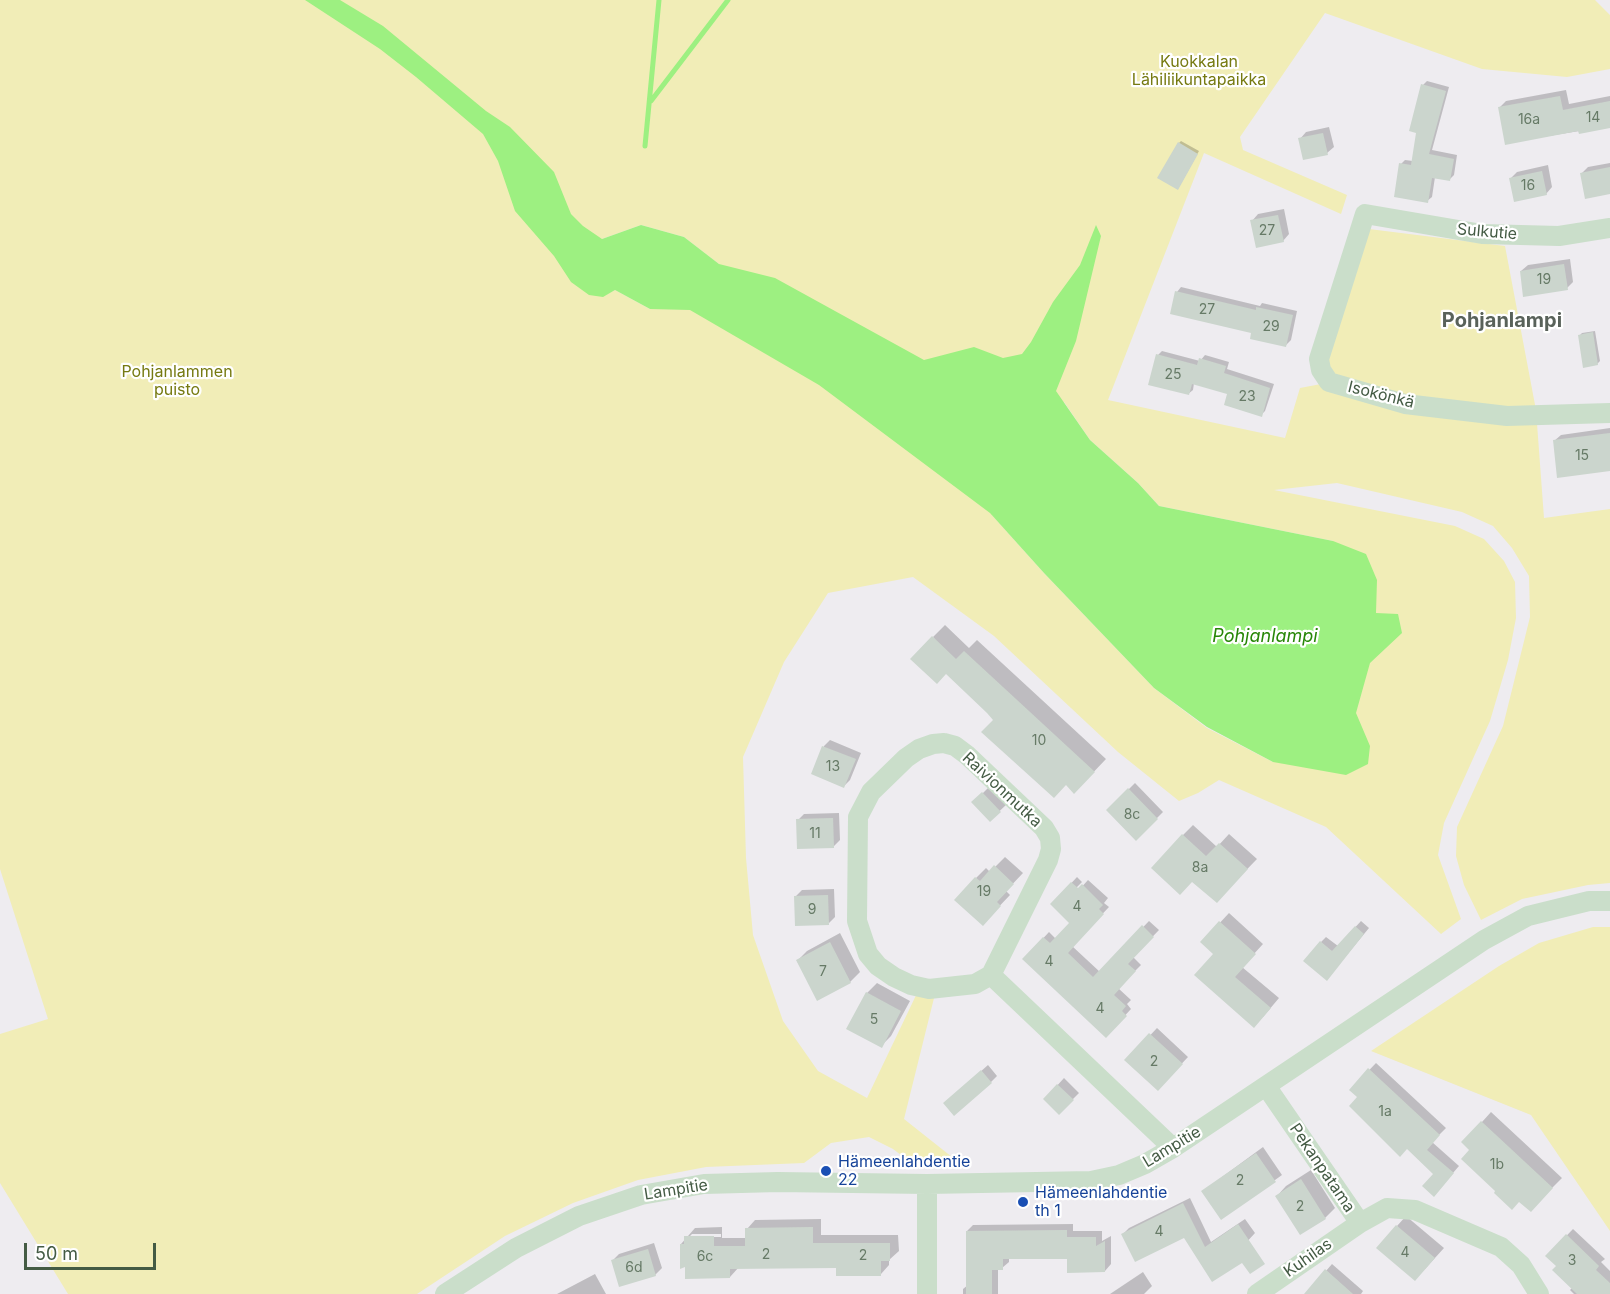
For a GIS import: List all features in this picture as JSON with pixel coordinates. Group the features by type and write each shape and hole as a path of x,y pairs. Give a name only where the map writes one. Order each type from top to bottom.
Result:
{"street":[{"name":"Sulkutie","path":"1365,214 1482,234 1559,236 1610,228"},
{"name":"Isokönkä","path":"1365,214 1319,359 1321,370 1329,382 1404,404 1507,416 1610,413"},
{"name":"Raivionmutka","path":"944,743 955,746 967,755 1044,828 1050,838 1051,849 1048,860 991,975 975,984 929,989 911,985 878,966 868,954 857,921 858,817 863,804 871,792 906,758 919,749 933,744 944,743"},
{"name":"Lampitie","path":"445,1294 516,1248 579,1216 641,1195 716,1183 927,1184 1091,1181 1119,1175 1173,1148 1484,940 1528,916 1589,901 1610,901"},
{"path":"991,975 1173,1148"},
{"name":"Pekanpatama","path":"1266,1086 1360,1222 1387,1208 1415,1210 1501,1247 1521,1264 1539,1294"},
{"path":"927,1184 927,1294"},
{"name":"Kuhilas","path":"1257,1294 1360,1222"}],"green space":[{"path":"0,0 1595,0 1610,15 1610,69 1567,77 1482,69 1325,13 1240,137 1243,150 1347,195 1341,214 1204,153 1108,400 1285,438 1300,388 1321,384 1369,229 1505,246 1536,410 1544,518 1610,509 1610,883 1588,885 1522,899 1481,920 1464,885 1456,856 1457,827 1503,726 1530,617 1529,576 1512,548 1493,526 1462,512 1337,483 1274,490 1455,526 1484,539 1504,561 1515,582 1516,618 1508,660 1490,721 1444,823 1438,855 1461,919 1441,934 1326,827 1219,780 1179,801 1118,752 994,636 913,577 828,593 784,662 743,757 746,858 753,935 783,1021 818,1071 867,1098 919,989 936,990 904,1119 957,1161 913,1164 893,1149 869,1137 831,1143 804,1163 706,1167 638,1180 573,1203 505,1236 417,1294 68,1294 0,1183 0,1034 48,1019 0,869","holes":["641,225 684,237 746,285 650,309 615,290 603,296 602,239","1064,402 1090,440 1138,483 1159,506 1333,541 1273,762 1207,728 1154,688 992,515"]},
{"path":"1593,927 1610,927 1610,1231 1531,1115 1371,1051 1499,966 1539,943"}],"water":[{"name":"Pohjanlampi","path":"305,0 340,0 383,26 486,111 510,127 554,172 571,214 583,226 602,239 641,225 684,237 719,264 775,278 924,360 974,347 1003,358 1022,354 1053,302 1080,265 1096,225 1101,236 1076,341 1056,391 1090,440 1138,483 1159,506 1333,541 1366,554 1377,580 1376,613 1398,614 1402,633 1370,663 1356,713 1370,746 1368,764 1346,775 1273,762 1207,727 1154,688 990,513 819,385 690,310 650,309 615,290 603,297 589,295 571,282 554,256 515,211 498,161 483,134 380,49"}],"building":[{"path":"1421,84 1446,91 1429,154 1454,159 1450,181 1432,178 1428,203 1394,197 1399,163 1411,165 1416,133 1409,131"},
{"path":"1560,96 1563,110 1610,101 1610,128 1579,134 1578,131 1505,145 1498,107"},
{"path":"1323,133 1328,155 1303,160 1298,138"},
{"path":"1178,142 1198,154 1178,190 1157,178"},
{"path":"1610,167 1610,194 1585,199 1580,173"},
{"path":"1542,171 1547,195 1514,202 1509,178"},
{"path":"1278,215 1284,242 1256,248 1250,220"},
{"path":"1564,264 1568,290 1523,297 1520,271"},
{"path":"1175,291 1256,310 1256,307 1293,315 1286,347 1250,339 1251,333 1170,314"},
{"path":"1593,332 1598,365 1583,368 1578,335"},
{"path":"1156,354 1197,365 1199,358 1226,366 1224,373 1270,388 1262,417 1224,405 1227,394 1192,384 1189,395 1148,385"},
{"path":"1610,433 1610,471 1557,478 1553,440"},
{"path":"932,636 956,659 964,651 1095,772 1074,794 1066,785 1054,798 981,732 993,720 987,713 946,674 937,684 910,659"},
{"path":"822,746 856,759 844,788 811,774"},
{"path":"1128,788 1158,819 1136,841 1106,810"},
{"path":"982,792 1001,812 990,822 971,802"},
{"path":"833,818 834,848 797,849 796,819"},
{"path":"1182,834 1206,856 1219,843 1248,869 1217,903 1192,882 1180,895 1151,868"},
{"path":"994,865 1014,884 997,902 1001,906 983,926 954,900 975,877 980,881"},
{"path":"1071,882 1078,888 1082,884 1103,905 1099,909 1104,914 1068,953 1093,977 1142,925 1154,937 1128,964 1136,971 1114,995 1126,1006 1122,1011 1127,1016 1106,1038 1022,959 1043,937 1050,943 1069,923 1050,904"},
{"path":"828,895 829,925 795,926 794,896"},
{"path":"1219,921 1256,954 1235,977 1271,1008 1254,1028 1194,975 1213,954 1200,942"},
{"path":"1355,926 1364,934 1327,981 1303,961 1320,941 1332,951"},
{"path":"830,942 851,983 817,1001 796,960"},
{"path":"866,992 901,1011 882,1048 846,1029"},
{"path":"1149,1033 1183,1064 1158,1091 1124,1060"},
{"path":"1368,1068 1440,1135 1427,1150 1454,1173 1434,1197 1422,1186 1433,1174 1407,1149 1400,1157 1349,1106 1357,1097 1349,1090"},
{"path":"981,1070 992,1083 954,1116 943,1103"},
{"path":"1057,1084 1074,1100 1059,1115 1043,1099"},
{"path":"1481,1121 1553,1188 1531,1212 1519,1202 1512,1210 1461,1159 1469,1150 1461,1142"},
{"path":"1256,1153 1276,1182 1221,1220 1201,1191"},
{"path":"1301,1179 1326,1219 1300,1235 1275,1196"},
{"path":"1183,1203 1205,1247 1238,1224 1265,1264 1250,1274 1242,1263 1212,1282 1184,1238 1135,1262 1121,1234"},
{"path":"1396,1225 1435,1258 1415,1281 1376,1248"},
{"path":"813,1227 813,1243 890,1243 890,1261 881,1261 881,1276 836,1276 836,1268 730,1269 730,1278 685,1279 685,1267 680,1269 680,1244 684,1244 684,1236 714,1236 714,1246 745,1246 745,1228"},
{"path":"1067,1230 1067,1237 1096,1237 1096,1246 1105,1241 1105,1272 1067,1273 1067,1259 1003,1259 1003,1270 992,1270 992,1294 966,1294 966,1231"},
{"path":"1566,1234 1599,1266 1596,1270 1610,1283 1610,1294 1577,1294 1552,1270 1556,1266 1545,1256"},
{"path":"648,1249 656,1276 619,1287 611,1260"},
{"path":"1325,1269 1353,1294 1304,1294"}],"waterway":[{"path":"645,146 659,0"},
{"path":"651,101 728,0"}],"place":[{"name":"Hämeenlahdentie 22","path":"826,1171"},
{"name":"Hämeenlahdentie th 1","path":"1023,1202"}],"district":[{"name":"Pohjanlampi","path":"1502,321"}],"park label":[{"name":"Kuokkalan Lähiliikuntapaikka","path":"1199,71"},
{"name":"Pohjanlammen puisto","path":"177,381"}]}
